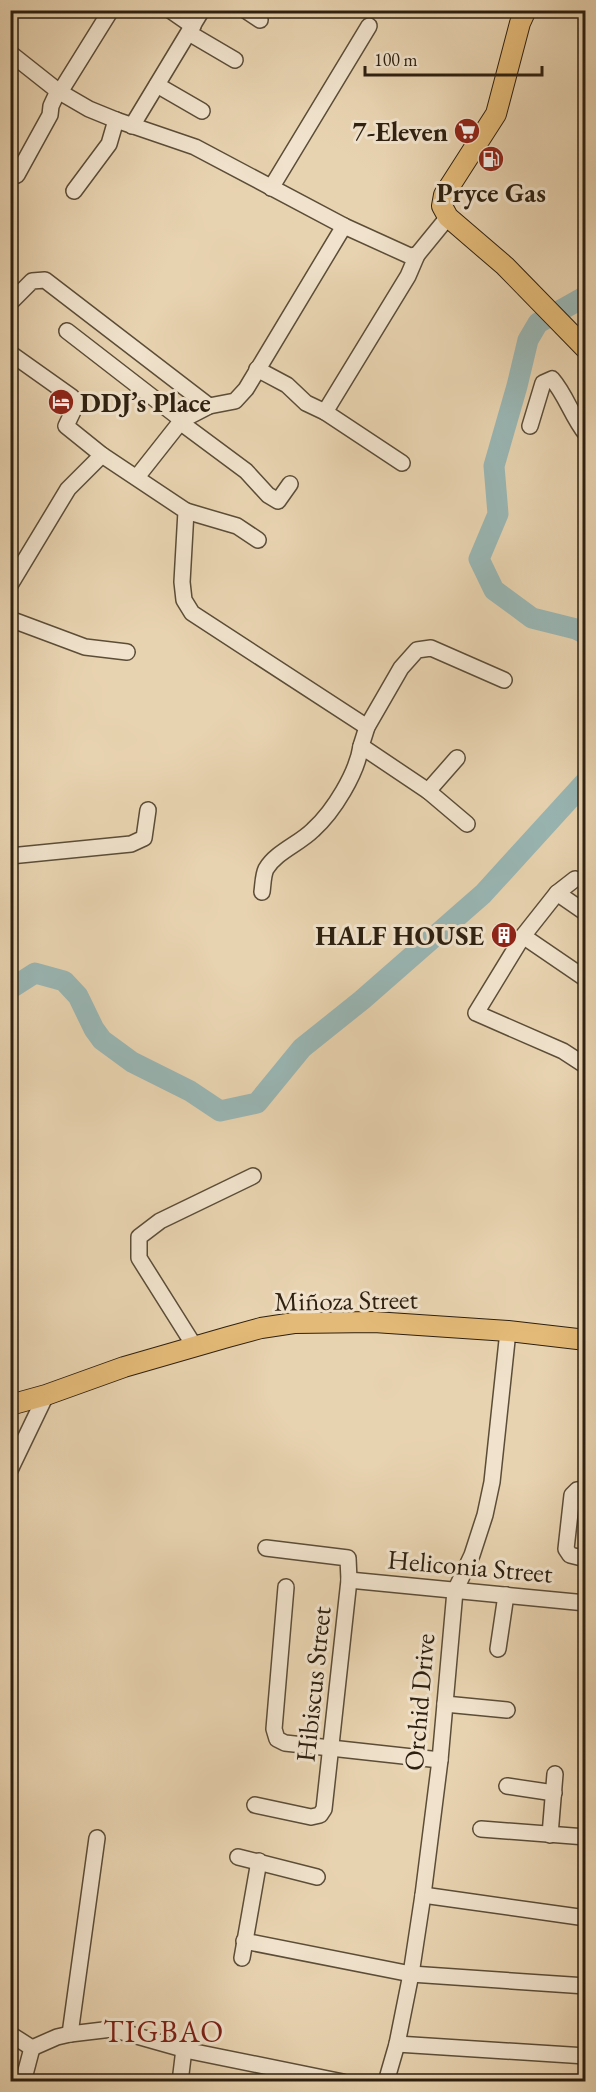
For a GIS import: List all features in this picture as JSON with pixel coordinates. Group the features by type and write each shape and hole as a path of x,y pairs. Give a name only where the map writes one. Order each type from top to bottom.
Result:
{"main road":[{"path":"526,10 520,23 496,114 444,195 445,211 505,266 563,325 584,342"},
{"name":"Miñoza Street","path":"10,1405 46,1395 124,1367 261,1328 294,1323 374,1322 508,1331 585,1340"}],"street":[{"path":"17,175 50,115 51,106 111,10"},
{"path":"170,10 191,29 236,60"},
{"path":"132,126 202,10"},
{"path":"245,10 260,20"},
{"path":"271,188 369,26"},
{"path":"10,53 59,92 90,109 195,147 344,226 410,256 417,255"},
{"path":"157,85 202,111"},
{"path":"74,192 109,144 116,120"},
{"path":"325,412 445,211"},
{"path":"137,477 181,421 209,406 234,401 246,389 344,226"},
{"path":"10,303 32,281 45,280 209,406"},
{"path":"67,331 246,471 268,495 278,501 290,484"},
{"path":"10,353 72,397 75,407 66,426 102,455 186,511 237,526 258,540"},
{"path":"257,369 287,385 306,403 325,412 402,462"},
{"path":"530,426 543,383 552,380 585,434"},
{"path":"10,585 68,489 102,455"},
{"path":"186,511 182,582 184,600 192,613 367,727"},
{"path":"10,619 85,647 127,652"},
{"path":"262,892 267,867 279,855 296,845 315,829 334,806 358,762 367,727 401,668 417,650 431,648 504,680"},
{"path":"361,746 428,791 467,824"},
{"path":"428,791 457,758"},
{"path":"10,856 131,844 144,838 148,810"},
{"path":"575,879 556,893 522,936 476,1013 563,1051 585,1066"},
{"path":"556,893 585,913"},
{"path":"522,936 585,979"},
{"path":"195,1347 139,1258 139,1237 160,1221 253,1176"},
{"name":"Orchid Drive","path":"386,2082 397,2044 411,1974 423,1895 440,1760 455,1591 472,1555 485,1515 492,1482 508,1331"},
{"path":"10,1470 46,1395"},
{"path":"580,1558 570,1556 566,1549 572,1495 577,1490 585,1489"},
{"name":"Hibiscus Street","path":"255,1805 311,1817 320,1815 324,1809 350,1564 348,1558 266,1548"},
{"name":"Heliconia Street","path":"349,1580 585,1603"},
{"path":"286,1587 274,1729 277,1739 285,1743 440,1760"},
{"path":"498,1650 506,1595"},
{"path":"445,1704 507,1710"},
{"path":"550,1835 555,1774"},
{"path":"507,1786 554,1793"},
{"path":"481,1829 585,1837"},
{"path":"70,2034 97,1838"},
{"path":"238,1857 317,1877"},
{"path":"242,1958 259,1861"},
{"path":"423,1895 585,1918"},
{"path":"244,1941 411,1974 585,1986"},
{"path":"32,2048 70,2034 112,2029 187,2050 343,2082"},
{"path":"10,2034 32,2048"},
{"path":"397,2044 585,2056"},
{"path":"23,2082 32,2048"},
{"path":"180,2082 187,2050"},
{"path":"187,2050 188,2082"}],"waterway":[{"path":"586,296 538,323 528,340 494,466 498,514 479,559 494,590 532,618 576,629 586,634"},
{"path":"10,989 35,973 64,981 78,996 102,1040 132,1062 190,1091 220,1111 257,1103 302,1048 362,1000 483,894 586,781"}],"place":[{"name":"7-Eleven","path":"467,131"},
{"name":"Pryce Gas","path":"491,159"},
{"name":"DDJ’s Place","path":"61,402"},
{"name":"HALF HOUSE","path":"504,935"}],"district":[{"name":"TIGBAO","path":"164,2031"}]}
